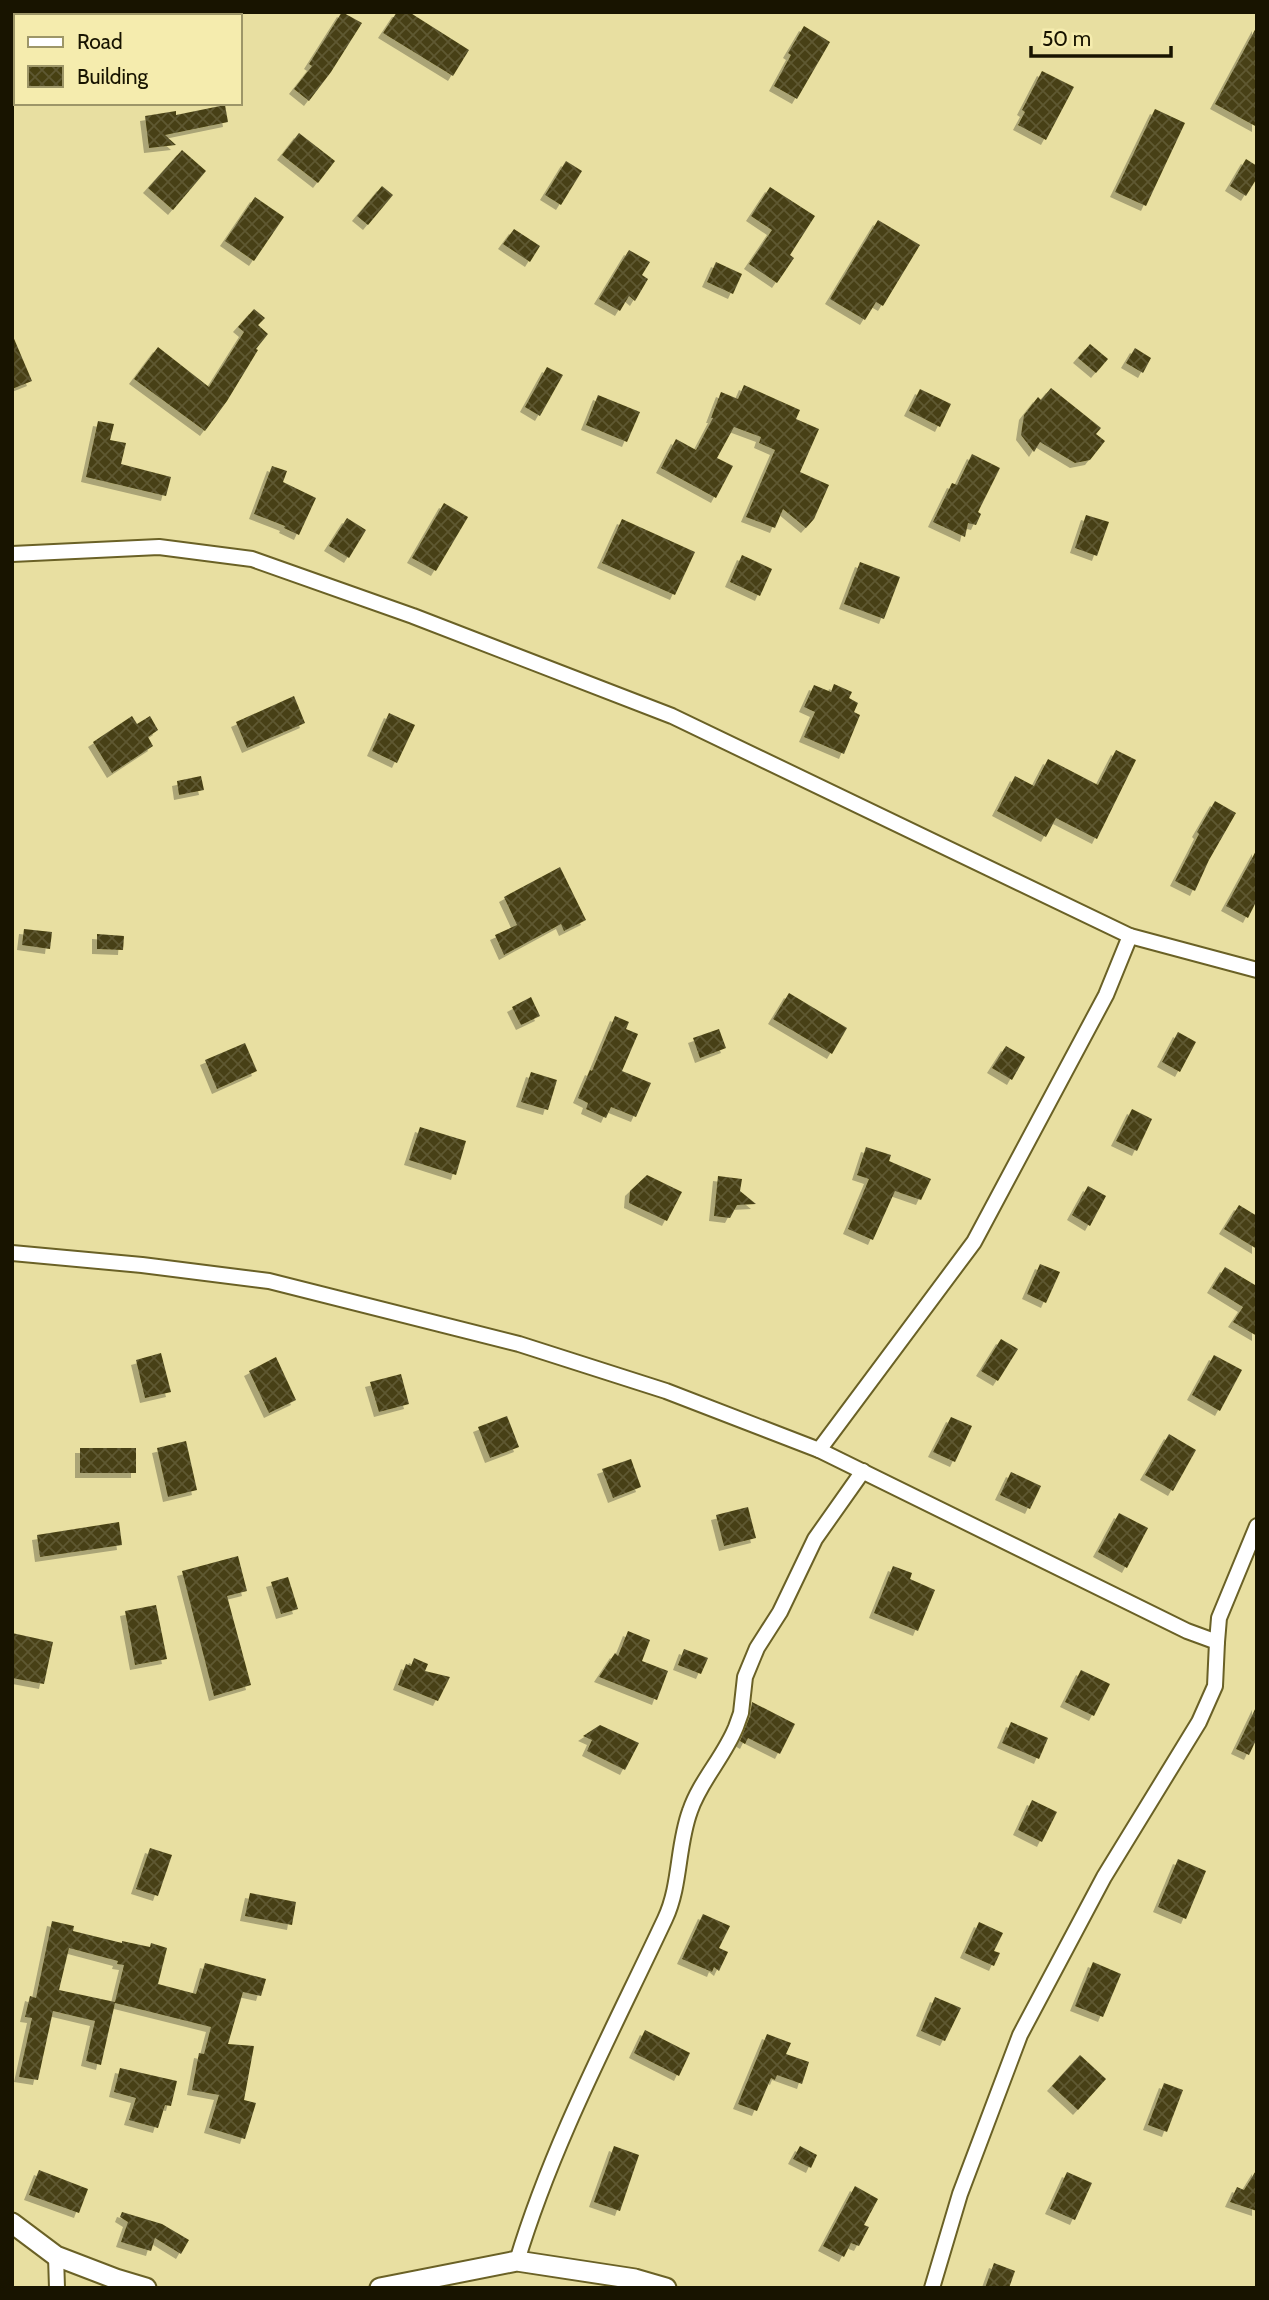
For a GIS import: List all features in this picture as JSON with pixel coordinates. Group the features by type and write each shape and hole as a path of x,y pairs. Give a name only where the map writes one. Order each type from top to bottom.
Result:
{"street":[{"path":"12,554 159,547 252,559 413,616 672,716 1130,936 1257,970"},
{"path":"819,1450 974,1242 1106,995 1130,936"},
{"path":"12,1253 142,1265 269,1281 519,1344 666,1391 819,1450 1187,1631 1217,1642"},
{"path":"517,2261 534,2206 600,2052 666,1916 678,1875 682,1836 690,1809 732,1737 741,1713 745,1677 757,1648 780,1612 815,1539 863,1471"},
{"path":"932,2288 960,2194 1020,2035 1104,1877 1199,1723 1215,1686 1219,1618 1257,1526"},
{"path":"12,2223 56,2256 146,2288"},
{"path":"56,2256 57,2288"},
{"path":"380,2288 517,2261 635,2279 666,2288"}],"building":[{"path":"342,12 362,23 309,101 294,89 312,66 309,64"},
{"path":"397,12 409,12 469,50 453,76 383,33"},
{"path":"804,26 830,42 797,99 774,86 791,55 788,53"},
{"path":"1257,26 1257,127 1215,104"},
{"path":"1042,71 1074,87 1046,140 1018,125 1025,112 1022,110"},
{"path":"225,105 228,122 165,135 176,145 149,148 145,116 176,111 176,115"},
{"path":"1155,109 1185,123 1146,206 1115,192"},
{"path":"299,133 335,161 318,183 282,155"},
{"path":"182,150 206,171 173,210 148,188"},
{"path":"1246,159 1257,166 1257,178 1246,196 1230,186"},
{"path":"566,161 582,171 561,205 545,195"},
{"path":"382,186 393,195 368,225 357,216"},
{"path":"770,187 815,216 790,255 794,258 777,283 749,264 772,230 751,216"},
{"path":"255,197 284,217 254,261 225,241"},
{"path":"878,220 920,245 883,306 876,302 865,320 830,299"},
{"path":"514,229 540,246 530,262 503,244"},
{"path":"629,250 650,262 642,275 648,279 635,301 629,296 620,311 599,299"},
{"path":"716,262 742,274 733,294 707,282"},
{"path":"254,309 265,318 258,325 268,334 256,349 258,350 227,401 205,431 134,379 158,347 209,387 244,332 238,327"},
{"path":"12,334 32,381 12,389"},
{"path":"1090,344 1108,359 1096,373 1078,358"},
{"path":"1135,348 1151,358 1143,373 1126,363"},
{"path":"547,367 563,375 540,416 525,407"},
{"path":"744,385 800,410 796,419 819,429 800,472 829,485 814,519 806,528 783,509 775,528 746,517 775,450 759,443 761,437 734,427 717,458 733,466 716,498 661,468 676,439 696,450 713,418 721,392 738,399"},
{"path":"1051,388 1101,428 1096,434 1105,441 1090,460 1075,463 1040,442 1034,452 1021,435 1024,415 1038,397 1041,400"},
{"path":"920,389 951,404 940,427 909,411"},
{"path":"598,395 640,412 627,442 586,425"},
{"path":"98,421 114,424 110,440 126,443 121,464 171,477 166,496 86,477"},
{"path":"972,454 1000,468 978,512 981,514 976,525 968,523 965,537 933,522 952,483 957,485"},
{"path":"272,466 287,471 283,482 316,498 299,535 284,528 285,526 254,514"},
{"path":"444,503 468,517 436,571 412,558"},
{"path":"1086,515 1109,522 1097,556 1075,548"},
{"path":"347,518 366,530 349,558 329,546"},
{"path":"622,519 695,552 675,595 602,563"},
{"path":"742,555 772,569 760,596 730,582"},
{"path":"860,562 900,577 884,619 844,604"},
{"path":"834,684 852,692 849,698 858,703 854,712 860,715 844,754 804,737 815,712 804,707 814,685 831,692"},
{"path":"294,696 305,723 247,748 236,722"},
{"path":"389,713 415,725 397,763 372,751"},
{"path":"132,716 137,724 150,716 158,730 148,737 153,746 112,773 93,742"},
{"path":"1116,750 1136,760 1097,839 1056,818 1046,837 997,811 1015,776 1034,786 1048,759 1098,785"},
{"path":"201,776 204,790 179,795 177,781"},
{"path":"1215,801 1236,813 1195,891 1175,881 1199,834 1197,832"},
{"path":"1257,849 1257,900 1248,918 1226,906"},
{"path":"560,867 586,920 564,931 561,924 504,955 495,935 517,925 504,897"},
{"path":"24,929 52,932 50,949 22,945"},
{"path":"97,934 124,936 123,950 97,949"},
{"path":"789,993 847,1028 832,1054 773,1019"},
{"path":"531,997 540,1016 521,1025 512,1007"},
{"path":"615,1016 629,1022 626,1029 638,1034 622,1071 651,1083 636,1117 611,1107 606,1118 586,1109 588,1103 578,1098"},
{"path":"719,1029 726,1048 700,1058 693,1038"},
{"path":"1178,1032 1196,1042 1180,1072 1162,1062"},
{"path":"245,1043 257,1071 217,1089 205,1060"},
{"path":"1006,1046 1025,1057 1012,1080 992,1068"},
{"path":"531,1072 557,1080 548,1110 521,1102"},
{"path":"1132,1109 1152,1119 1137,1151 1116,1141"},
{"path":"420,1127 466,1141 456,1175 409,1160"},
{"path":"866,1147 891,1155 889,1161 931,1179 921,1200 895,1191 873,1240 848,1229 869,1179 857,1175"},
{"path":"647,1175 682,1192 667,1221 629,1203 630,1191"},
{"path":"718,1176 742,1179 740,1191 756,1204 737,1205 730,1218 714,1216"},
{"path":"1088,1186 1106,1196 1090,1226 1072,1215"},
{"path":"1239,1205 1257,1216 1257,1249 1224,1229"},
{"path":"1040,1264 1060,1272 1046,1303 1027,1294"},
{"path":"1225,1267 1255,1285 1257,1283 1257,1336 1233,1322 1243,1307 1212,1288"},
{"path":"1001,1339 1018,1349 998,1381 981,1371"},
{"path":"161,1353 171,1392 145,1398 136,1360"},
{"path":"1214,1355 1242,1370 1220,1411 1192,1395"},
{"path":"276,1357 296,1400 269,1413 249,1371"},
{"path":"401,1374 409,1404 379,1412 370,1382"},
{"path":"507,1416 519,1447 490,1458 478,1427"},
{"path":"951,1417 972,1426 955,1462 933,1452"},
{"path":"1169,1434 1196,1450 1173,1491 1145,1475"},
{"path":"186,1441 197,1490 168,1497 157,1448"},
{"path":"80,1448 136,1448 136,1473 80,1473"},
{"path":"631,1459 641,1487 613,1498 602,1469"},
{"path":"1011,1472 1041,1486 1030,1509 1000,1495"},
{"path":"748,1507 756,1538 724,1546 716,1515"},
{"path":"1119,1513 1148,1528 1127,1568 1098,1552"},
{"path":"119,1522 122,1545 40,1557 37,1535"},
{"path":"238,1556 247,1591 227,1596 251,1685 214,1696 182,1571"},
{"path":"893,1566 912,1573 910,1579 935,1590 918,1631 874,1613"},
{"path":"288,1577 298,1609 281,1614 271,1582"},
{"path":"156,1605 167,1659 135,1665 125,1611"},
{"path":"628,1631 650,1640 642,1661 668,1671 657,1700 599,1677 615,1653 618,1656"},
{"path":"12,1633 53,1642 44,1684 12,1678"},
{"path":"684,1649 708,1658 701,1674 678,1665"},
{"path":"414,1658 428,1664 425,1671 450,1677 438,1701 398,1685 406,1664 411,1666"},
{"path":"1081,1670 1110,1684 1094,1716 1065,1702"},
{"path":"752,1702 795,1724 780,1754 748,1738 745,1744 740,1741 750,1716"},
{"path":"1257,1705 1257,1738 1249,1755 1236,1749"},
{"path":"1011,1722 1048,1738 1039,1759 1002,1743"},
{"path":"600,1725 639,1743 625,1770 587,1751 592,1740 583,1736"},
{"path":"1032,1800 1057,1812 1042,1842 1018,1830"},
{"path":"150,1848 172,1855 158,1896 136,1889"},
{"path":"1178,1859 1206,1871 1186,1919 1158,1907"},
{"path":"250,1893 296,1902 292,1925 245,1916"},
{"path":"703,1914 730,1926 719,1948 728,1952 719,1971 714,1967 712,1972 682,1959"},
{"path":"52,1921 74,1926 73,1931 122,1943 150,1947 151,1943 167,1948 158,1984 196,1994 205,1963 266,1979 261,1996 243,1992 228,2044 254,2046 244,2100 256,2103 245,2139 209,2128 219,2095 192,2090 199,2053 204,2054 211,2027 115,2003 101,2065 86,2061 95,2021 53,2011 38,2080 19,2077 32,2018 25,2017 30,1996 36,1998","holes":["69,1948 118,1961 117,1964 124,1965 115,2002 59,1990"]},
{"path":"979,1922 1003,1933 994,1951 1000,1953 994,1966 965,1953"},
{"path":"1093,1962 1121,1974 1103,2017 1075,2006"},
{"path":"935,1997 961,2008 945,2041 921,2031"},
{"path":"645,2030 690,2053 679,2076 634,2053"},
{"path":"767,2034 791,2043 786,2054 809,2062 802,2084 777,2075 775,2080 771,2078 757,2111 738,2104"},
{"path":"1080,2055 1106,2079 1078,2110 1052,2086"},
{"path":"120,2068 177,2081 171,2106 165,2105 158,2128 129,2120 136,2098 114,2092"},
{"path":"1164,2083 1183,2090 1167,2132 1148,2125"},
{"path":"614,2146 639,2155 620,2211 594,2202"},
{"path":"800,2146 817,2155 811,2168 793,2159"},
{"path":"1257,2169 1257,2211 1230,2202 1237,2187 1244,2190"},
{"path":"39,2170 88,2189 79,2213 29,2195"},
{"path":"1067,2172 1092,2183 1075,2220 1050,2209"},
{"path":"855,2186 878,2199 864,2225 869,2227 859,2246 851,2243 844,2257 823,2246"},
{"path":"122,2212 162,2224 189,2240 181,2254 155,2238 151,2251 121,2242 128,2222 120,2217"},
{"path":"994,2263 1015,2271 1009,2288 985,2288"}]}
